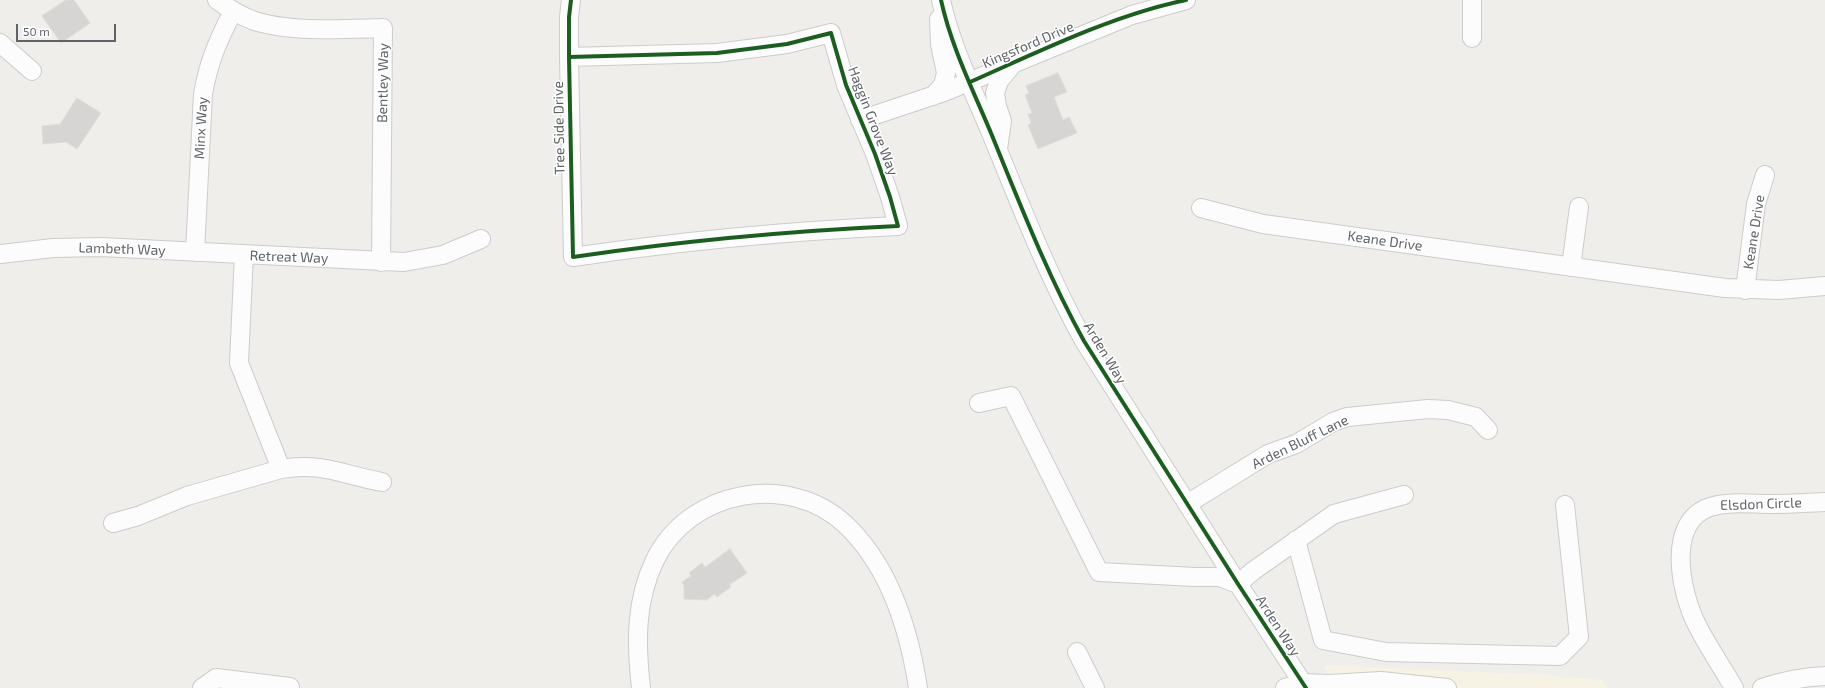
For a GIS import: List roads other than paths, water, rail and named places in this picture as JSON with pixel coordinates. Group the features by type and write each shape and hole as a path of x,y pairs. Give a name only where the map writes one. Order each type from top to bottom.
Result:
{"street":[{"name":"Bentley Way","path":"217,0 233,11 251,19 271,25 303,28 383,28 381,262"},
{"name":"Tree Side Drive","path":"571,0 569,17 569,57 573,256"},
{"name":"Arden Way","path":"940,0 952,39 1062,302 1084,341 1304,686"},
{"path":"933,96 943,85 946,74 940,44 940,0"},
{"name":"Kingsford Drive","path":"860,120 970,82 1014,62 1132,15 1186,0"},
{"path":"1472,0 1472,38"},
{"name":"Minx Way","path":"195,252 203,94 207,71 214,48 233,11"},
{"name":"Haggin Grove Way","path":"569,57 717,53 787,44 831,33 846,85 875,154 890,196 898,226 805,230 713,238 573,256"},
{"path":"0,43 32,71"},
{"path":"998,150 1002,121 997,106 995,93 999,81 1014,62"},
{"name":"Keane Drive","path":"1745,290 1756,204 1765,174"},
{"path":"1571,267 1579,207"},
{"name":"Keane Drive","path":"1201,208 1263,224 1745,290 1779,290 1825,286"},
{"name":"Retreat Way","path":"281,469 239,363 244,254 404,262 430,258 462,248 480,240"},
{"name":"Lambeth Way","path":"0,254 53,248 101,247 244,254"},
{"path":"979,403 1011,396 1100,572 1195,578 1220,577 1238,584 1253,571 1334,514 1404,496"},
{"name":"Arden Bluff Lane","path":"1187,504 1268,454 1296,444 1333,422 1347,417 1428,409 1448,410 1476,417 1488,430"},
{"path":"113,523 138,516 187,496 281,469 318,467 382,482"},
{"path":"641,688 637,644 638,623 647,581 660,552 673,534 706,508 736,497 767,493 794,497 828,511 845,524 860,540 886,582 899,608 908,636 918,688"},
{"name":"Elsdon Circle","path":"1734,688 1697,625 1686,595 1681,553 1683,534 1687,526 1700,512 1717,505 1825,502"},
{"path":"1296,540 1323,640 1386,652 1560,656 1579,637 1565,505"},
{"path":"1077,652 1095,688"},
{"path":"1762,688 1782,681 1802,677 1825,676"},
{"path":"202,688 216,678 290,687"},
{"path":"1285,688 1328,684 1447,688"}]}
